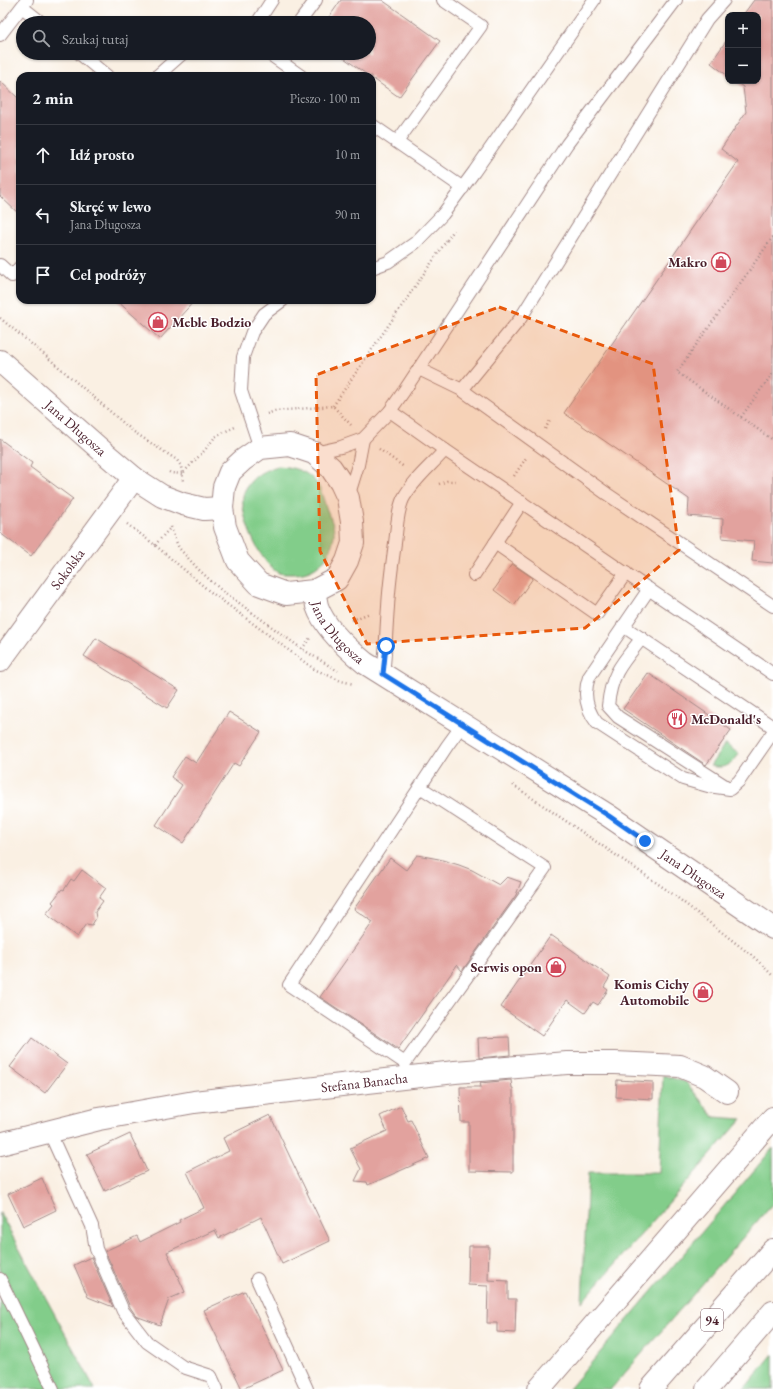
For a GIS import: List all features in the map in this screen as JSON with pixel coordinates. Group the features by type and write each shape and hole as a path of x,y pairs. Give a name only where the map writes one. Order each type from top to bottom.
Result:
{"street":[{"name":"Jana Długosza","path":"0,361 134,478 162,496 183,504 204,509 222,508"},
{"path":"290,445 314,453 331,468 341,483 348,498 352,522 353,543 347,561 336,579 314,591 286,594 259,584 238,561 225,527 222,508 224,487 230,472 243,460 260,448 290,445"},
{"name":"Sokolska","path":"0,661 134,478"},
{"name":"Jana Długosza","path":"314,591 317,607 324,620 350,651 365,664 609,816 773,928"},
{"name":"Stefana Banacha","path":"0,1144 99,1119 194,1102 455,1072 567,1063 615,1063 680,1066 704,1076 727,1092"},
{"path":"539,1389 773,1118"},
{"name":"94","path":"651,1389 773,1250"},
{"path":"707,1389 773,1312"}],"lane":[{"path":"261,16 272,0"},
{"path":"304,16 316,0"},
{"path":"397,142 481,26 443,0"},
{"path":"376,266 388,262 415,243 443,214 463,188 594,0"},
{"path":"314,453 341,447 363,438 390,411 567,144 676,0"},
{"path":"462,390 520,319 707,18 724,0"},
{"path":"0,35 24,4 35,16"},
{"path":"88,60 102,72"},
{"path":"162,72 175,60"},
{"path":"280,60 296,72"},
{"path":"376,128 463,188"},
{"path":"0,265 12,276 16,272"},
{"path":"260,448 241,392 243,357 252,332 264,314 278,304"},
{"path":"419,369 462,390 608,494 773,606"},
{"path":"390,411 773,674"},
{"path":"348,498 358,465 363,438"},
{"path":"383,674 391,576 398,517 402,500 419,477 445,450"},
{"path":"474,575 522,502"},
{"path":"494,543 597,614 626,573"},
{"path":"649,589 589,677 586,685 586,694 591,715 597,723 683,779 708,786 730,788 739,781 773,732"},
{"path":"623,626 773,727"},
{"path":"642,638 616,670 609,694 608,706 618,717 730,788"},
{"path":"420,787 545,868 405,1063 289,985 420,787 463,724"},
{"path":"50,1131 92,1226 96,1249 123,1312 147,1342 183,1366 211,1376 217,1389"},
{"path":"0,1279 53,1389"},
{"path":"257,1279 307,1389"}],"path":[{"path":"333,406 447,240 443,214"},
{"path":"773,238 677,372 773,440"},
{"path":"0,318 134,432 177,460 181,466 182,474"},
{"path":"741,418 773,373"},
{"path":"123,521 155,545 208,590 314,669 341,681 361,686"},
{"path":"155,545 171,527 179,548 198,569 220,589 302,649 339,672"},
{"path":"511,784 670,892 751,954 764,965 773,976"}],"highlighted area":[{"path":"499,307 653,364 679,550 585,628 367,644 320,551 316,375"}],"green space":[{"path":"278,466 289,467 300,471 310,476 314,480 321,491 333,526 334,536 332,545 325,559 314,569 300,574 279,573 264,559 251,535 243,509 245,490 251,481 268,469"},
{"path":"725,744 739,754 727,766 710,766"},
{"path":"663,1075 686,1082 714,1117 742,1119 582,1302 588,1173 659,1173"},
{"path":"773,1148 773,1203 611,1389 569,1389"},
{"path":"0,1213 95,1389 0,1389"},
{"path":"773,1354 773,1389 744,1389"}],"building":[{"path":"341,0 382,0 440,41 399,97 376,81 376,72 363,72 347,60 376,60 376,16 330,16"},
{"name":"Makro","path":"754,0 773,0 773,563 752,561 754,541 722,538 723,519 688,516 689,499 564,413 738,162 721,149 746,112 743,87 739,84 761,84 761,12 745,12"},
{"path":"725,42 725,74 711,63"},
{"path":"0,81 16,96 16,211 0,196"},
{"name":"Meble Bodzio","path":"121,304 191,304 160,339"},
{"path":"0,439 32,463 30,467 73,499 31,556 0,533"},
{"path":"512,564 533,578 514,605 494,590"},
{"path":"96,638 179,690 167,708 84,656"},
{"name":"McDonald's","path":"648,673 731,730 706,765 623,709"},
{"path":"229,712 261,732 239,766 234,763 183,843 156,825 182,785 171,777 185,756 196,763"},
{"path":"417,855 439,859 459,865 472,870 499,885 507,877 521,882 516,895 462,971 457,965 398,1049 320,997 373,922 354,909 390,858 406,870"},
{"path":"82,870 106,888 99,898 103,901 95,912 96,918 92,925 86,924 77,937 46,914 54,904 52,902 62,889 64,890 71,879 74,881"},
{"path":"551,935 610,977 604,987 608,990 598,1005 593,1002 585,1013 567,1000 542,1036 501,1007"},
{"path":"509,1037 510,1055 479,1058 478,1038"},
{"path":"32,1038 67,1064 45,1093 10,1067"},
{"path":"511,1080 513,1088 513,1172 469,1171 469,1122 461,1122 460,1087 481,1087 480,1083"},
{"path":"617,1080 653,1082 653,1099 616,1097"},
{"path":"401,1106 408,1121 411,1120 429,1158 368,1185 367,1182 355,1181 361,1169 350,1148 387,1131 380,1116"},
{"path":"270,1115 330,1241 282,1264 261,1217 219,1238 215,1230 167,1252 185,1292 169,1299 160,1325 136,1316 130,1307 105,1251 137,1236 140,1242 204,1208 187,1172 229,1151 223,1138"},
{"path":"130,1134 147,1171 105,1191 87,1154"},
{"path":"42,1178 56,1210 23,1226 8,1194"},
{"path":"469,1246 489,1246 488,1280 508,1281 508,1299 516,1299 515,1333 497,1332 497,1323 487,1323 488,1286 468,1285"},
{"path":"91,1257 113,1307 88,1297 74,1265"},
{"path":"245,1291 283,1370 242,1389 204,1310"}],"place":[{"name":"Makro","path":"721,262"},
{"name":"Meble Bodzio","path":"158,322"},
{"name":"McDonald's","path":"677,719"},
{"name":"Serwis opon","path":"556,967"},
{"name":"Komis Cichy Automobile","path":"703,992"}],"route":[{"path":"386,646 383,674 609,816 645,841"}]}
